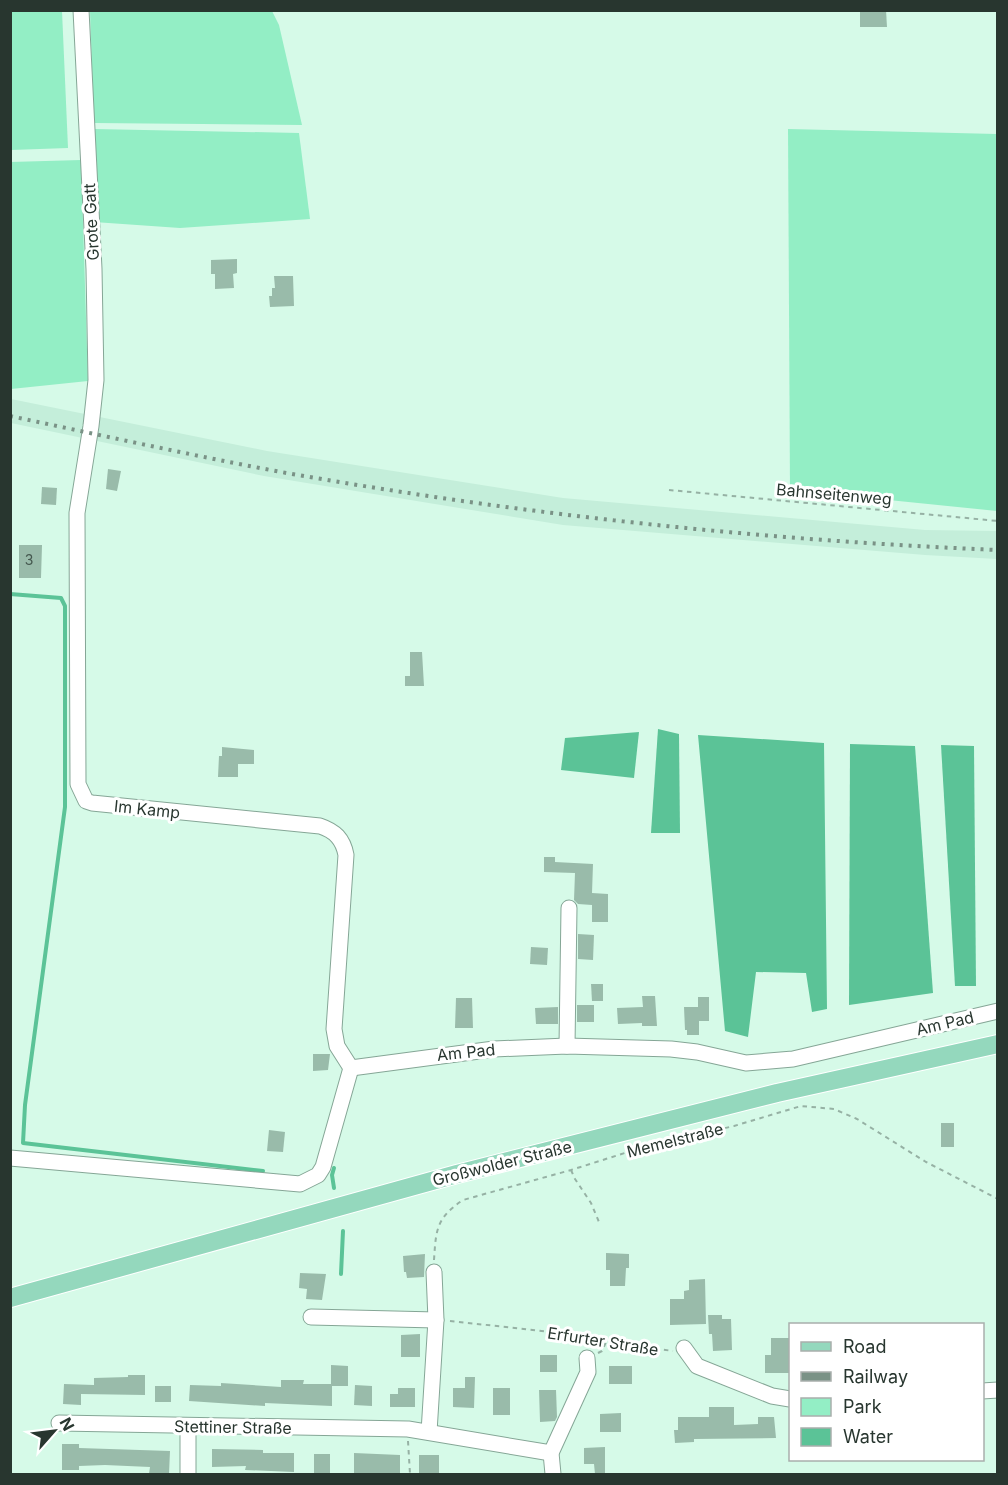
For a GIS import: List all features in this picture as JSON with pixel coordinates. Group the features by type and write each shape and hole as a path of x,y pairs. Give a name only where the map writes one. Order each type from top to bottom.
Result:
{"main road":[{"name":"Großwolder Straße","path":"10,1298 457,1174 777,1093 998,1044"}],"street":[{"name":"Grote Gatt","path":"81,10 95,328 96,380 90,433"},
{"name":"Im Kamp","path":"90,433 77,513 78,784 81,794 86,801 92,803 320,826 334,832 341,840 346,855 334,1029 337,1046 351,1068"},
{"path":"567,1046 569,908"},
{"name":"Am Pad","path":"351,1068 494,1049 567,1046 671,1049 746,1063 770,1062 998,1011"},
{"path":"10,1158 300,1184 318,1175 323,1167 351,1068"},
{"path":"429,1432 436,1320 434,1272"},
{"path":"311,1317 436,1320"},
{"path":"684,1348 697,1366 772,1396 789,1399"},
{"path":"553,1474 551,1453 588,1372 587,1358"},
{"name":"Stettiner Straße","path":"59,1423 408,1429 551,1453"},
{"path":"188,1426 188,1474"}],"path":[{"name":"Bahnseitenweg","path":"669,490 998,520"},
{"name":"Memelstraße","path":"434,1272 436,1234 447,1210 463,1200 647,1146 716,1130 801,1106 834,1109 857,1119 926,1162 998,1199"},
{"path":"571,1170 591,1203 599,1222"},
{"name":"Erfurter Straße","path":"436,1320 570,1334 670,1352 684,1348"},
{"path":"408,1429 410,1474"}],"shaded area":[{"path":"11,399 267,451 563,498 925,530 997,531 997,559 563,525 264,476 11,423"}],"green space":[{"path":"10,11 62,11 68,148 11,150"},
{"path":"90,11 272,11 279,25 302,125 94,123"},
{"path":"94,129 299,133 310,219 180,228 94,222"},
{"path":"788,129 997,134 997,511 790,490"},
{"path":"81,160 88,381 11,389 10,162"}],"water":[{"path":"658,729 679,734 680,833 651,833"},
{"path":"639,732 634,778 561,770 565,738"},
{"path":"698,735 824,743 827,1009 812,1012 806,973 756,972 748,1037 725,1031"},
{"path":"850,744 915,746 933,993 849,1005"},
{"path":"941,745 974,746 976,986 955,986"}],"building":[{"path":"860,10 886,10 887,27 860,27"},
{"path":"237,259 237,273 233,274 234,288 215,289 215,274 211,274 211,260"},
{"path":"274,276 293,276 294,306 270,307 269,296 272,296 272,288 275,288"},
{"path":"108,469 121,471 117,491 106,489"},
{"path":"42,487 57,488 56,505 41,504"},
{"path":"19,545 42,545 41,578 19,578"},
{"path":"410,652 422,652 424,686 405,686 405,676 410,676"},
{"path":"222,747 254,750 254,764 238,764 238,777 218,777"},
{"path":"544,857 555,857 555,862 593,864 592,893 608,894 608,922 592,922 592,905 578,904 574,900 575,873 544,872"},
{"path":"578,934 594,935 593,960 578,959"},
{"path":"531,947 548,948 547,965 530,964"},
{"path":"591,984 603,984 603,1001 592,1001"},
{"path":"642,996 655,996 657,1026 642,1026 642,1023 618,1024 617,1008 643,1007"},
{"path":"698,997 709,997 709,1021 699,1021 699,1035 687,1035 684,1007 698,1007"},
{"path":"456,998 472,998 473,1028 455,1028"},
{"path":"577,1005 594,1005 594,1022 577,1022"},
{"path":"558,1007 558,1024 536,1024 535,1008"},
{"path":"313,1054 330,1054 328,1070 313,1071"},
{"path":"941,1123 954,1123 954,1147 941,1147"},
{"path":"269,1130 285,1132 283,1152 267,1151"},
{"path":"606,1253 629,1254 625,1286 610,1286 610,1270 606,1270"},
{"path":"425,1254 424,1277 407,1278 404,1272 403,1256"},
{"path":"300,1273 326,1274 322,1300 306,1299 307,1289 299,1288"},
{"path":"705,1279 706,1324 670,1325 670,1299 684,1299 684,1291 689,1290 689,1280"},
{"path":"708,1315 722,1315 722,1319 731,1319 732,1350 713,1351"},
{"path":"420,1334 420,1357 401,1357 401,1335"},
{"path":"771,1338 789,1338 789,1373 765,1373 765,1355 771,1355"},
{"path":"540,1355 557,1355 557,1372 540,1372"},
{"path":"331,1365 348,1366 348,1386 332,1386 332,1406 265,1403 265,1406 189,1401 190,1385 221,1386 221,1383 281,1387 281,1380 304,1380 303,1384 331,1384"},
{"path":"609,1366 632,1366 632,1384 609,1384"},
{"path":"128,1375 145,1375 145,1395 81,1394 81,1405 63,1404 64,1384 94,1385 94,1378 128,1377"},
{"path":"465,1377 475,1377 474,1408 453,1407 453,1388 465,1388"},
{"path":"355,1385 372,1386 372,1406 354,1405"},
{"path":"155,1386 171,1386 171,1402 155,1402"},
{"path":"398,1388 415,1388 415,1407 390,1407 390,1394 398,1394"},
{"path":"493,1388 510,1388 510,1415 493,1415"},
{"path":"539,1390 556,1390 557,1417 555,1421 540,1422"},
{"path":"709,1407 734,1407 734,1425 758,1424 758,1417 774,1417 776,1438 694,1439 694,1442 675,1443 674,1430 678,1430 678,1417 709,1417"},
{"path":"621,1413 621,1432 600,1432 600,1414"},
{"path":"62,1444 79,1444 79,1448 170,1451 169,1474 149,1474 150,1467 105,1465 79,1466 79,1470 62,1470"},
{"path":"605,1447 605,1474 595,1474 594,1464 584,1464 584,1448"},
{"path":"212,1449 294,1453 294,1472 245,1470 246,1466 212,1467"},
{"path":"354,1453 400,1455 400,1473 354,1474"},
{"path":"314,1454 330,1454 330,1473 314,1473"},
{"path":"419,1455 439,1455 439,1474 419,1474"}],"waterway":[{"path":"10,594 61,598 65,606 65,807 25,1105 23,1143 263,1171"},
{"path":"334,1168 332,1175 334,1188"},
{"path":"341,1274 343,1231"}],"railway":[{"path":"10,416 281,472 459,500 728,532 818,540 998,550"}]}
